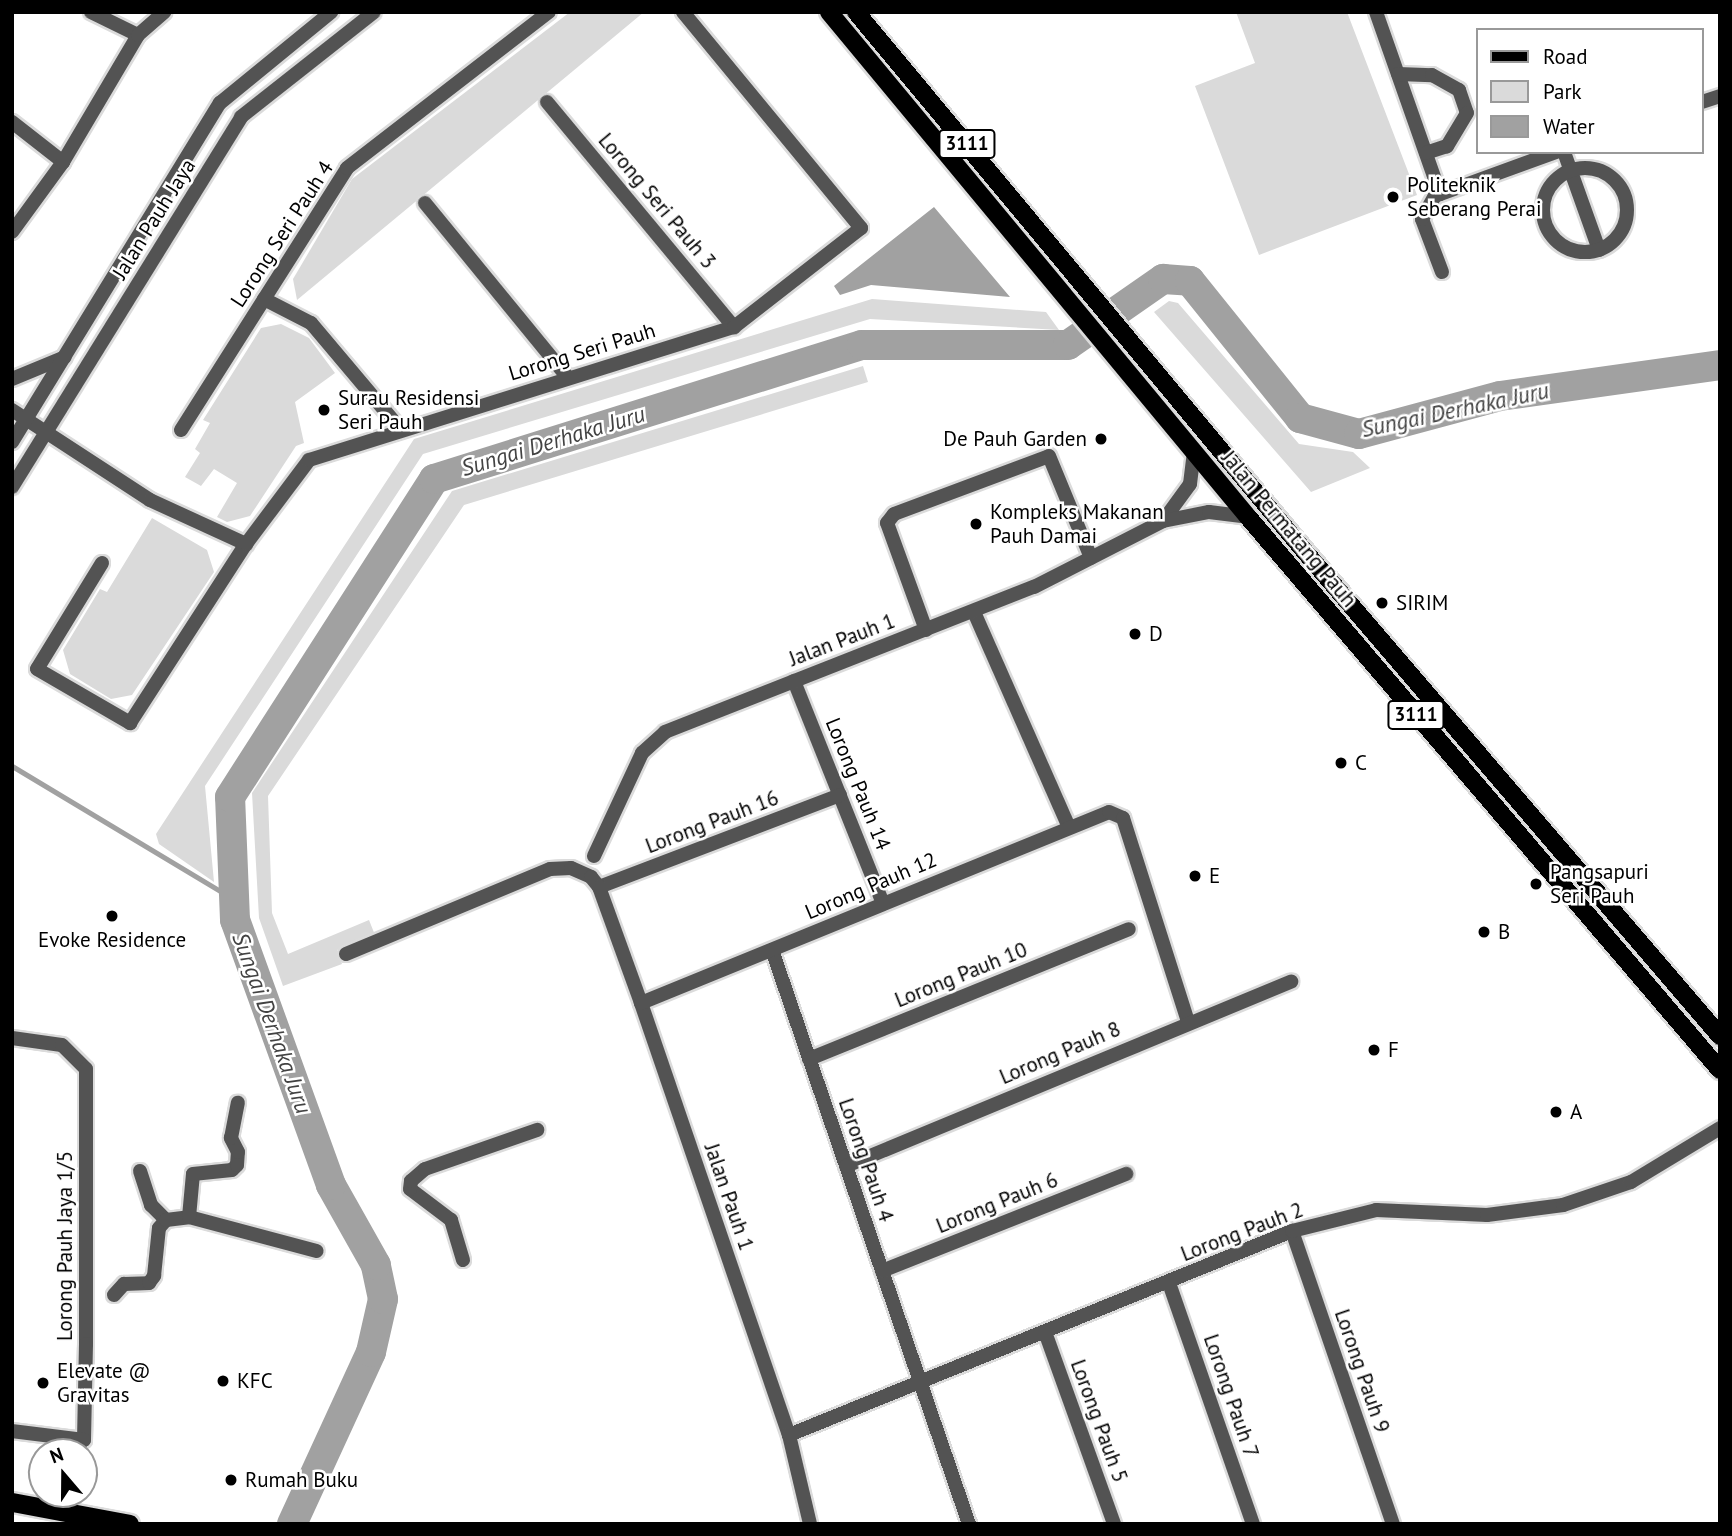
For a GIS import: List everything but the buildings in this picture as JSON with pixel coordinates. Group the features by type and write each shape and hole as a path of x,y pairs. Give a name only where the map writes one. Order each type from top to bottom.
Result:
{"highway":[{"path":"12,1502 129,1524"}],"main road":[{"name":"Jalan Permatang Pauh","path":"829,12 1194,453 1720,1070"},
{"name":"Jalan Permatang Pauh","path":"856,12 1131,344 1720,1036"}],"street":[{"path":"91,12 138,36"},
{"path":"12,232 63,162 138,36 164,12"},
{"name":"Jalan Pauh Jaya","path":"12,442 220,103 331,12"},
{"name":"Jalan Pauh Jaya","path":"12,487 241,117 374,12"},
{"name":"Lorong Seri Pauh 4","path":"181,430 347,168 549,12"},
{"name":"Lorong Seri Pauh","path":"102,562 37,669 130,723 246,544 309,460 734,327 861,228 683,12"},
{"path":"1376,12 1440,194"},
{"path":"1398,74 1432,75 1459,90 1467,113 1447,146 1426,153"},
{"name":"Lorong Seri Pauh 3","path":"547,102 734,327"},
{"path":"12,122 63,162"},
{"path":"1442,272 1422,219 1440,194 1550,154"},
{"path":"1565,154 1599,250"},
{"path":"1570,171 1599,171 1621,189 1626,218 1621,231 1599,250 1586,253 1561,246 1545,225 1544,199 1550,187 1570,171"},
{"path":"425,203 569,379"},
{"path":"264,299 311,323 401,430"},
{"path":"12,379 66,356"},
{"path":"12,410 150,499 246,544"},
{"name":"Jalan Pauh 1","path":"1163,521 1189,484 1194,453"},
{"path":"926,630 887,523 894,514 1049,456 1091,558"},
{"name":"Jalan Pauh 1","path":"594,856 652,740 794,681 974,612 1091,558 1163,521 1209,512 1248,517"},
{"path":"974,612 1069,827"},
{"name":"Lorong Pauh 14","path":"794,681 883,903"},
{"name":"Lorong Pauh 16","path":"599,887 840,795"},
{"name":"Lorong Pauh 12","path":"640,1003 1069,827 1118,812 1188,1022"},
{"path":"346,954 551,869 571,868 591,877 599,887"},
{"name":"Jalan Pauh 1","path":"599,887 789,1435 810,1524"},
{"name":"Lorong Pauh 10","path":"809,1059 1129,929"},
{"name":"Lorong Pauh 4","path":"772,950 969,1524"},
{"name":"Lorong Pauh 8","path":"846,1166 1188,1022 1291,982"},
{"name":"Lorong Pauh Jaya 1/5","path":"12,1038 62,1045 76,1056 86,1069 84,1440 12,1431"},
{"path":"189,1217 193,1174 232,1170 237,1165 238,1152 231,1138 238,1103"},
{"name":"Lorong Pauh 2","path":"789,1435 1292,1231 1376,1210 1487,1215 1563,1205 1632,1182 1720,1128"},
{"path":"463,1260 452,1220 411,1189 411,1181 425,1169 537,1130"},
{"path":"140,1171 151,1205 166,1220"},
{"name":"Lorong Pauh 6","path":"882,1271 1126,1174"},
{"path":"114,1295 124,1284 149,1283 159,1228 166,1220 189,1217 317,1251"},
{"name":"Lorong Pauh 9","path":"1292,1231 1393,1524"},
{"name":"Lorong Pauh 7","path":"1169,1283 1253,1524"},
{"name":"Lorong Pauh 5","path":"1045,1332 1114,1524"}],"green space":[{"path":"570,12 644,12 297,300 293,279 352,179"},
{"path":"1236,12 1347,12 1417,195 1259,255 1195,86 1255,63"},
{"path":"872,299 1046,312 1059,330 870,319 423,454 205,786 214,882 159,844 156,834 414,439"},
{"path":"1169,301 1178,303 1299,444 1353,452 1370,468 1311,492 1154,312"},
{"path":"281,324 309,338 335,373 295,402 304,443 296,446 250,516 227,522 217,517 237,483 214,469 201,486 185,477 200,453 195,449 210,423 203,420 261,328"},
{"path":"863,366 868,382 464,505 268,796 272,913 288,954 369,920 375,935 337,950 342,964 283,986 259,918 252,793 452,491"},
{"path":"152,518 207,550 214,572 132,695 111,699 70,674 63,650 100,589 107,592"}],"water":[{"path":"934,207 1010,297 871,285 840,295 834,286"}],"waterway":[{"name":"Sungai Derhaka Juru","path":"292,1524 371,1352 383,1299 376,1265 331,1185 235,920 230,797 434,479 862,345 1068,345 1163,279 1190,281 1300,418 1359,434 1500,396 1720,365"},
{"path":"12,766 235,900"}],"place":[{"name":"Politeknik Seberang Perai","path":"1393,197"},
{"name":"Surau Residensi Seri Pauh","path":"324,410"},
{"name":"De Pauh Garden","path":"1101,439"},
{"name":"Kompleks Makanan Pauh Damai","path":"976,524"},
{"name":"SIRIM","path":"1382,603"},
{"name":"D","path":"1135,634"},
{"name":"C","path":"1341,763"},
{"name":"E","path":"1195,876"},
{"name":"Pangsapuri Seri Pauh","path":"1536,884"},
{"name":"Evoke Residence","path":"112,916"},
{"name":"B","path":"1484,932"},
{"name":"F","path":"1374,1050"},
{"name":"A","path":"1556,1112"},
{"name":"KFC","path":"223,1381"},
{"name":"Elevate @ Gravitas","path":"43,1383"},
{"name":"Rumah Buku","path":"231,1480"}]}
